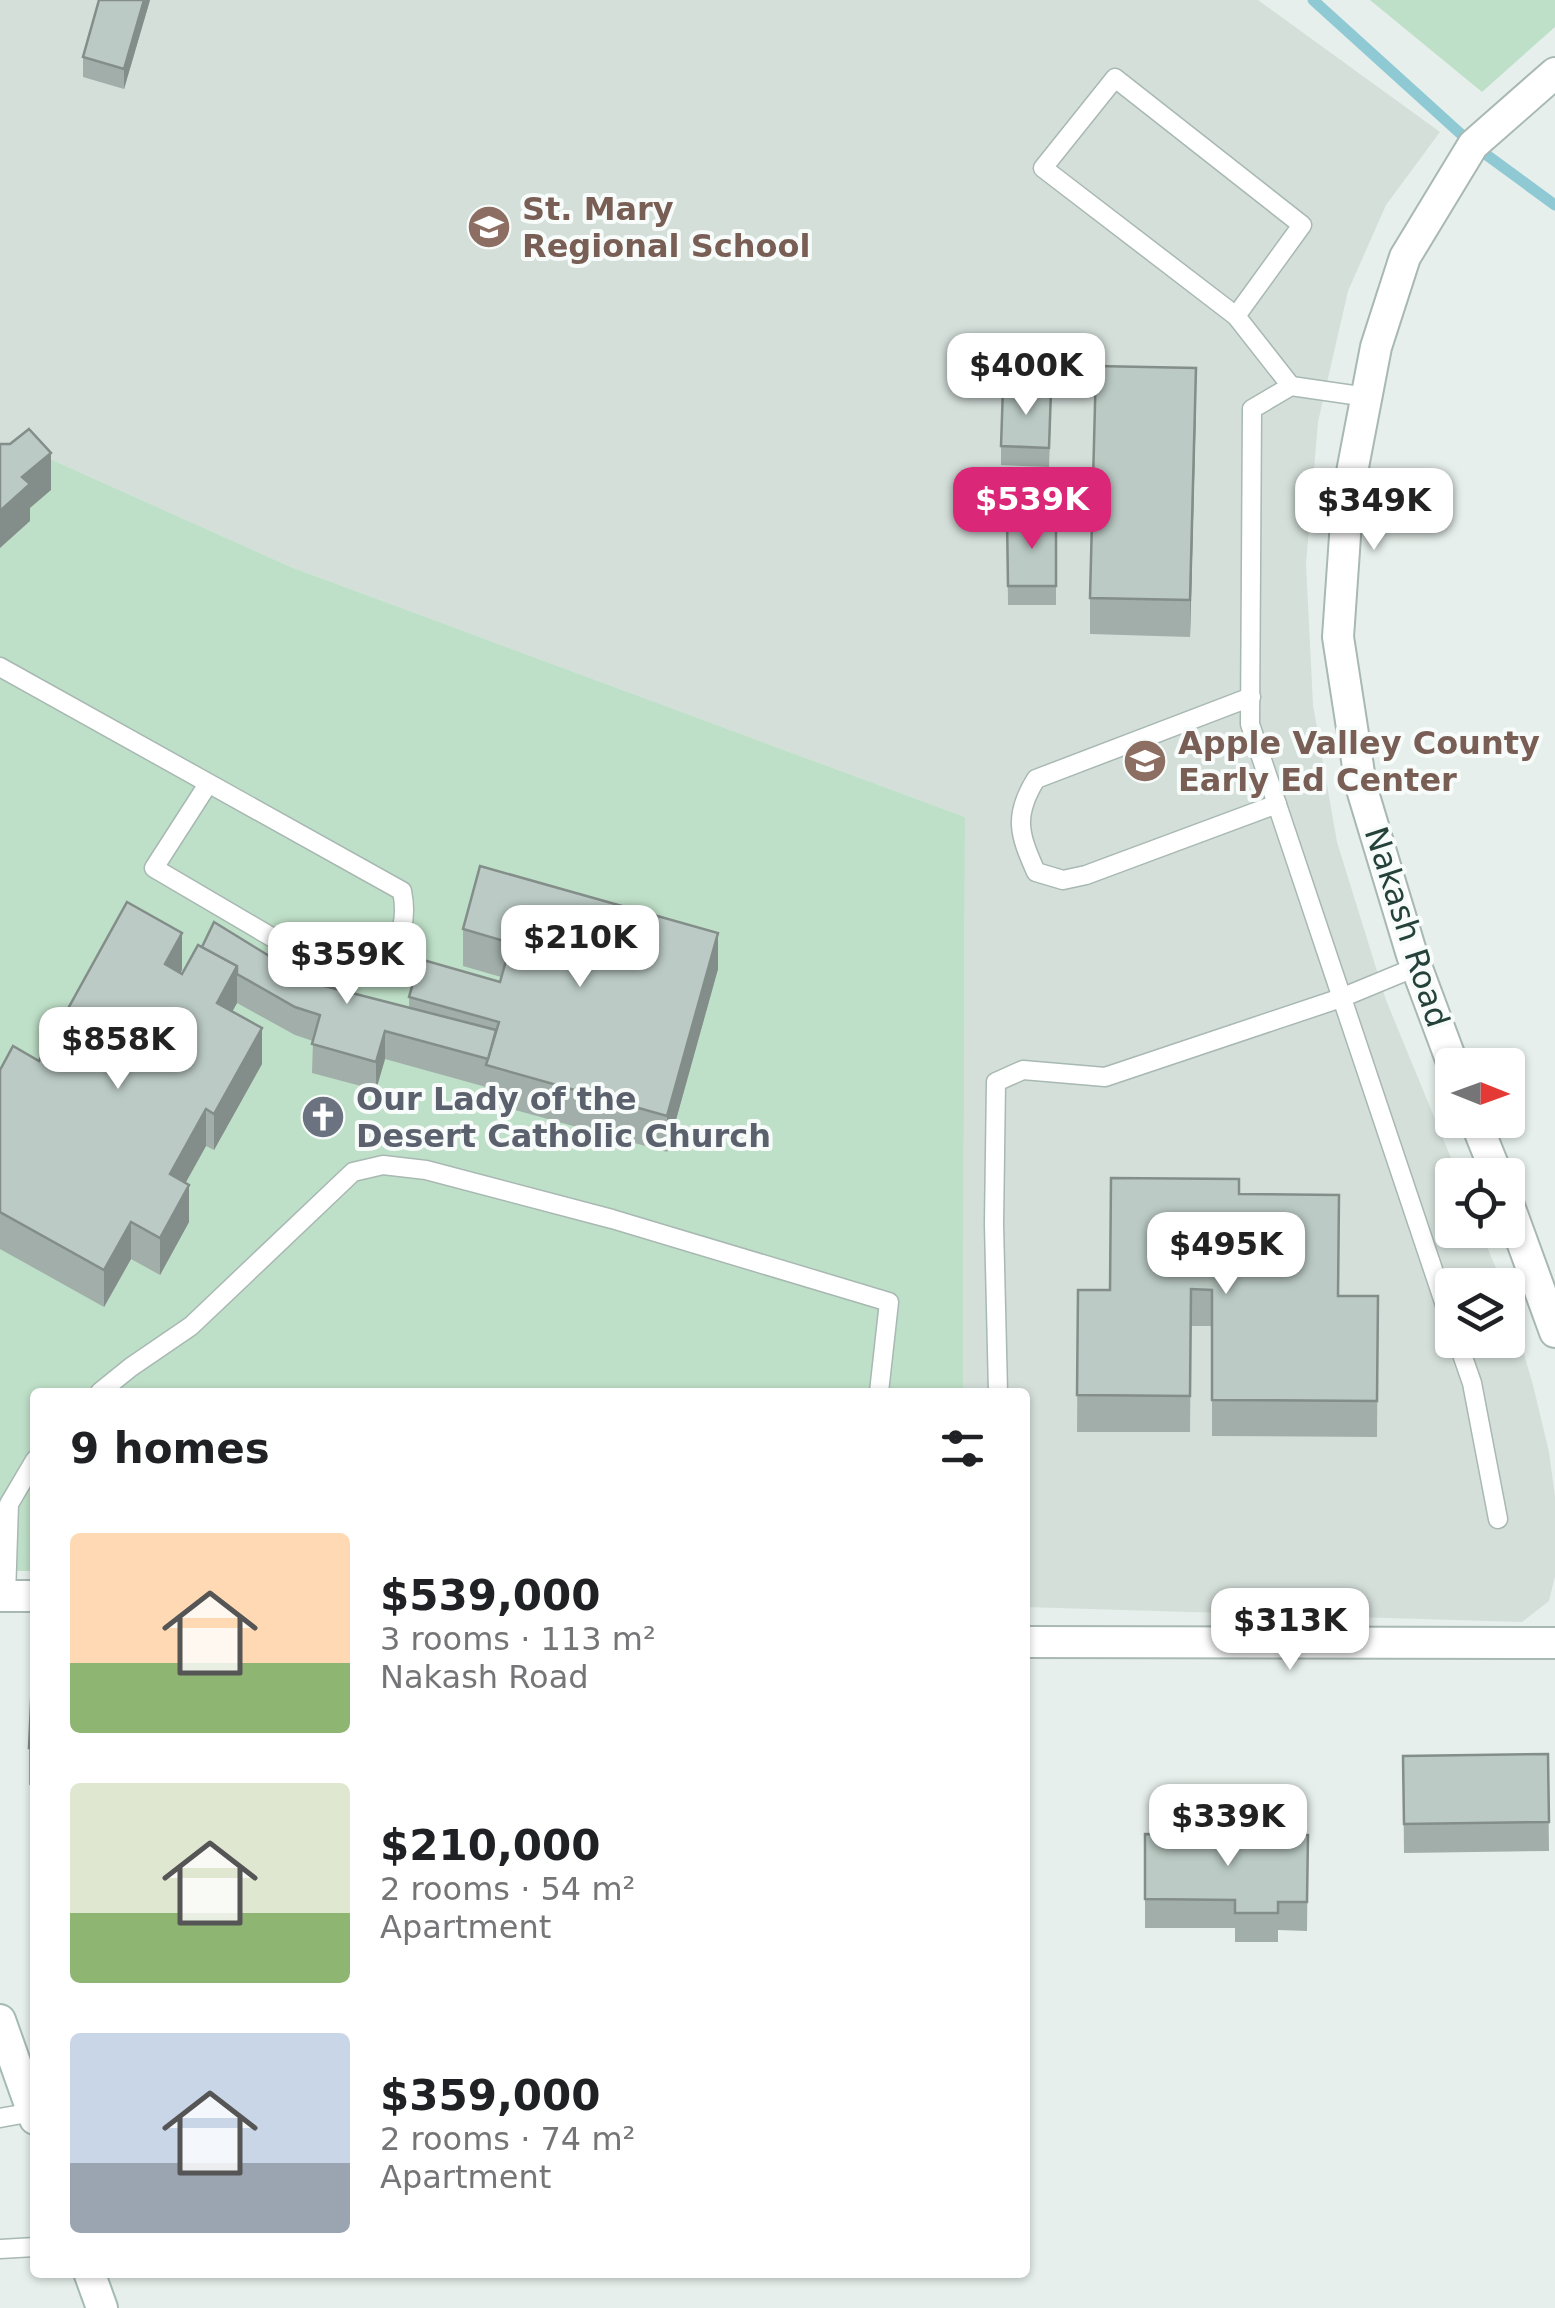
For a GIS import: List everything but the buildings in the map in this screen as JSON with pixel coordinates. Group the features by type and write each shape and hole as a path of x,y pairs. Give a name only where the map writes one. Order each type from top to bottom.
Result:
{"street":[{"name":"Nakash Road","path":"1447,1048 1416,967 1361,786 1338,637 1348,493 1376,347 1405,257 1473,145 1555,73"},
{"path":"1524,1248 1555,1332"},
{"path":"1030,1642 1555,1643"},
{"path":"0,2020 30,2105"},
{"path":"92,2278 102,2308"}],"lane":[{"path":"1236,316 1302,225 1116,78 1043,168 1236,316 1291,386"},
{"path":"1367,397 1291,386 1252,409 1250,724 1435,1276"},
{"path":"0,666 402,891 406,913 402,932 389,954 352,980 331,972 154,868 208,784"},
{"path":"1251,697 1036,779 1023,800 1020,835 1036,872 1063,880 1277,804"},
{"path":"998,1388 996,1082 1022,1070 1105,1077 1341,998 1416,967"},
{"path":"105,1388 191,1326 352,1172 384,1165 426,1170 612,1219 889,1302 879,1388"},
{"path":"1463,1358 1472,1383 1498,1520"},
{"path":"14,1596 8,1504 30,1468"},
{"path":"0,2118 30,2116"},
{"path":"0,2249 30,2247"}],"shaded area":[{"path":"0,0 1258,0 1440,132 1386,205 1348,291 1318,422 1306,564 1313,705 1337,842 1386,1000 1435,1119 1435,1138 1443,1138 1451,1158 1435,1158 1435,1248 1488,1248 1496,1268 1435,1268 1435,1358 1525,1358 1549,1452 1555,1497 1555,1576 1549,1601 1522,1622 1030,1607 1030,1388 963,1388 965,817 291,567 39,454 0,455"}],"green space":[{"path":"1370,0 1555,0 1555,27 1482,92"},
{"path":"39,454 291,567 965,817 963,1388 30,1388 30,1571 0,1571 0,455"}],"waterway":[{"path":"1313,0 1473,145 1555,205"}],"place":[{"name":"St. Mary Regional School","path":"489,227"},
{"name":"Apple Valley County Early Ed Center","path":"1145,761"},
{"name":"Our Lady of the Desert Catholic Church","path":"323,1117"}]}
